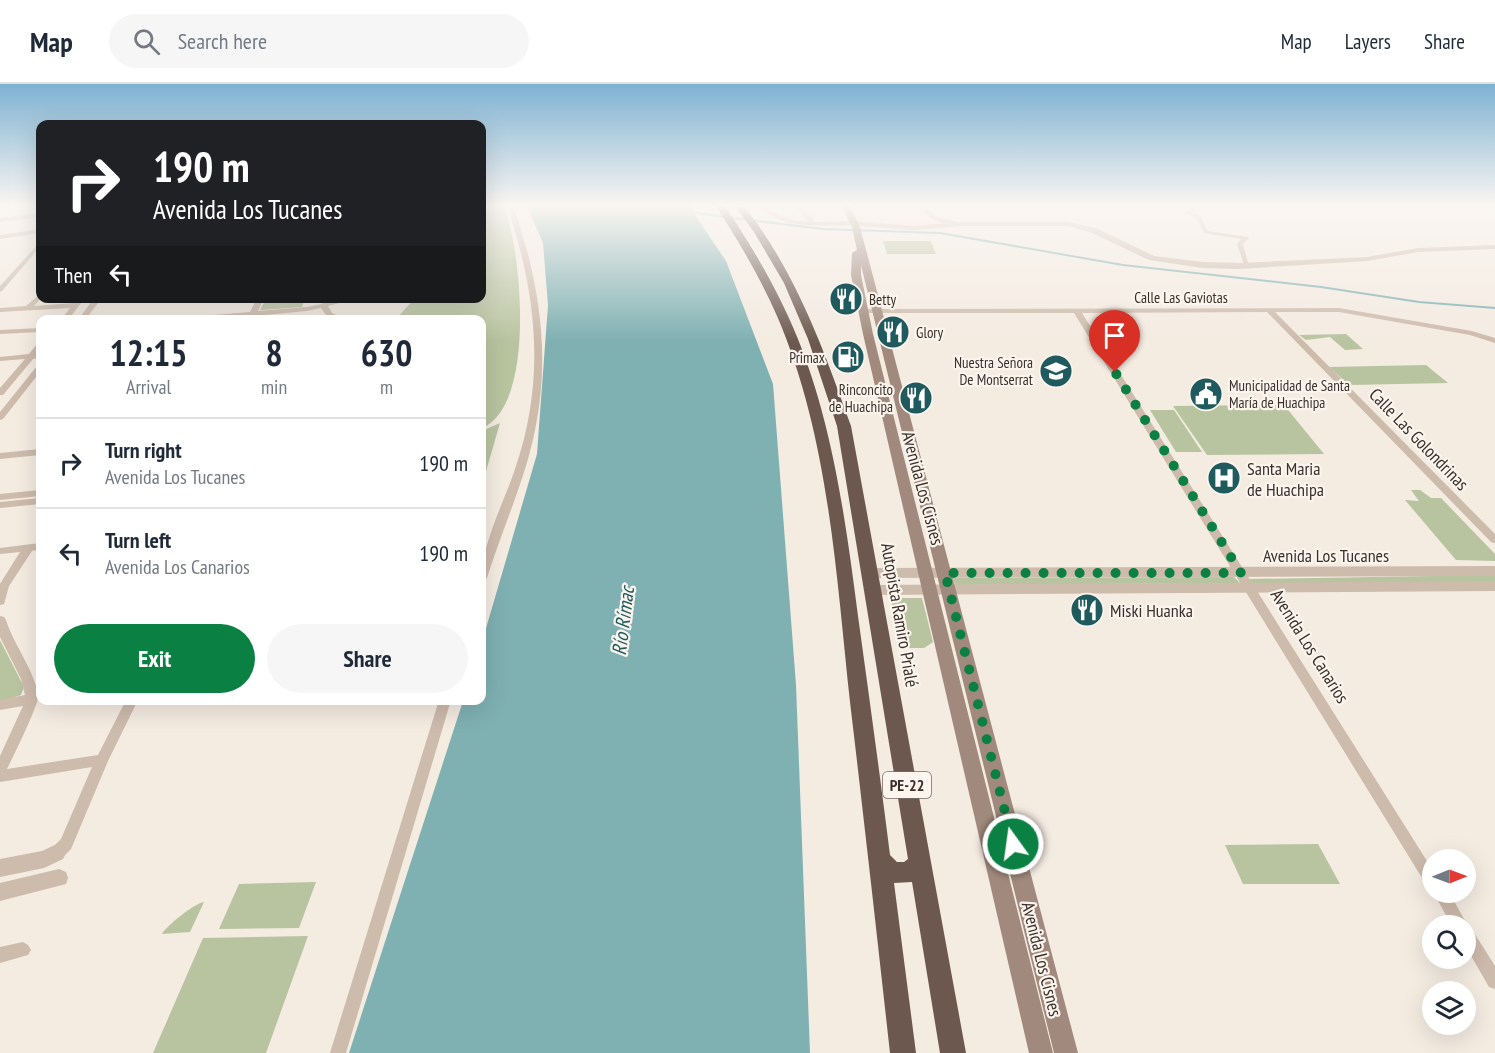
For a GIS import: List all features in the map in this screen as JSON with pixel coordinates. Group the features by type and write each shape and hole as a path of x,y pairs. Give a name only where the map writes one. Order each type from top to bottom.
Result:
{"highway":[{"name":"PE-22","path":"750,251 759,265 794,346 819,428 844,578 903,1053"},
{"name":"Autopista Ramiro Prialé","path":"771,251 795,292 819,351 844,426 953,1053"},
{"path":"828,481 839,476 854,480"},
{"path":"880,859 888,870 902,874 914,870 920,859"}],"main road":[{"name":"Avenida Los Cisnes","path":"857,251 856,275 880,382 938,582 1066,1053"},
{"name":"Avenida Los Cisnes","path":"861,251 895,382 1041,1053"},
{"path":"880,382 887,378 895,382"}],"street":[{"path":"0,290 34,251"},
{"path":"486,566 531,431 538,378 533,282 525,251"},
{"path":"1138,251 1152,258 1173,263 1247,266 1367,259 1411,251"},
{"path":"1242,251 1247,266"},
{"path":"28,308 36,300"},
{"path":"0,310 70,303"},
{"path":"68,315 78,303"},
{"path":"85,315 95,303"},
{"path":"324,307 325,303"},
{"path":"266,315 338,303"},
{"path":"324,307 330,315"},
{"name":"Calle Las Golondrinas","path":"1269,310 1495,540"},
{"name":"Calle Las Gaviotas","path":"863,311 1352,311 1472,333 1495,341"},
{"name":"Avenida Los Canarios","path":"1077,311 1422,864"},
{"path":"0,332 36,330"},
{"path":"0,359 36,356"},
{"path":"1,390 36,356"},
{"path":"0,417 36,373"},
{"path":"0,456 36,450"},
{"path":"0,497 36,493"},
{"path":"0,505 36,501"},
{"path":"0,550 36,547"},
{"path":"0,601 3,586 28,548"},
{"name":"Avenida Los Tucanes","path":"938,582 1241,573 1495,572"},
{"name":"Avenida Los Tucanes","path":"872,581 1250,587 1495,586"},
{"path":"0,620 3,633 31,688 32,699 0,770"},
{"path":"0,705 32,699"},
{"path":"0,868 44,859 57,853 66,844 102,760 130,705"},
{"path":"339,1053 443,705"},
{"path":"0,776 102,760"},
{"path":"0,892 58,878"},
{"path":"0,955 23,950"},
{"path":"1476,950 1495,981"}],"green space":[{"path":"486,251 515,251 520,326 517,360 511,390 499,414 486,425 486,315 400,315 410,303 486,303"},
{"path":"886,251 935,251 936,254 887,254"},
{"path":"264,303 304,303 302,307 260,310"},
{"path":"1346,334 1363,349 1345,350 1330,337 1306,340 1299,335"},
{"path":"1426,365 1448,383 1349,385 1329,367"},
{"path":"1284,405 1324,454 1207,455 1173,406"},
{"path":"1150,410 1174,410 1202,452 1176,452"},
{"path":"500,423 486,471 486,429"},
{"path":"1411,490 1420,490 1431,498 1441,498 1495,554 1495,561 1456,560 1405,500 1419,501"},
{"path":"1495,575 1495,583 1253,584 1248,579"},
{"path":"1234,577 1240,583 955,585 953,578"},
{"path":"895,598 922,598 933,642 924,648 900,648 891,601"},
{"path":"0,640 24,687 21,695 0,702"},
{"path":"1318,844 1340,884 1243,884 1225,845"},
{"path":"316,882 299,928 219,929 239,884"},
{"path":"204,902 190,932 162,934 181,915"},
{"path":"308,936 266,1053 153,1053 203,938"}],"water":[{"name":"Río Rímac","path":"544,251 719,251 726,261 773,384 796,685 810,1053 349,1053 462,705 486,705 486,628 537,454 548,305"}],"waterway":[{"path":"1044,251 1123,265 1321,287 1419,302 1495,308"}],"place":[{"name":"Betty","path":"846,299"},
{"name":"Glory","path":"893,332"},
{"name":"Primax","path":"848,357"},
{"name":"Nuestra Señora De Montserrat","path":"1056,371"},
{"name":"Municipalidad de Santa María de Huachipa","path":"1206,394"},
{"name":"Rinconcito de Huachipa","path":"916,398"},
{"name":"Santa Maria de Huachipa","path":"1224,478"},
{"name":"Miski Huanka","path":"1087,610"}],"route":[{"path":"1013,844 945,573 1241,573 1115,372"}]}
